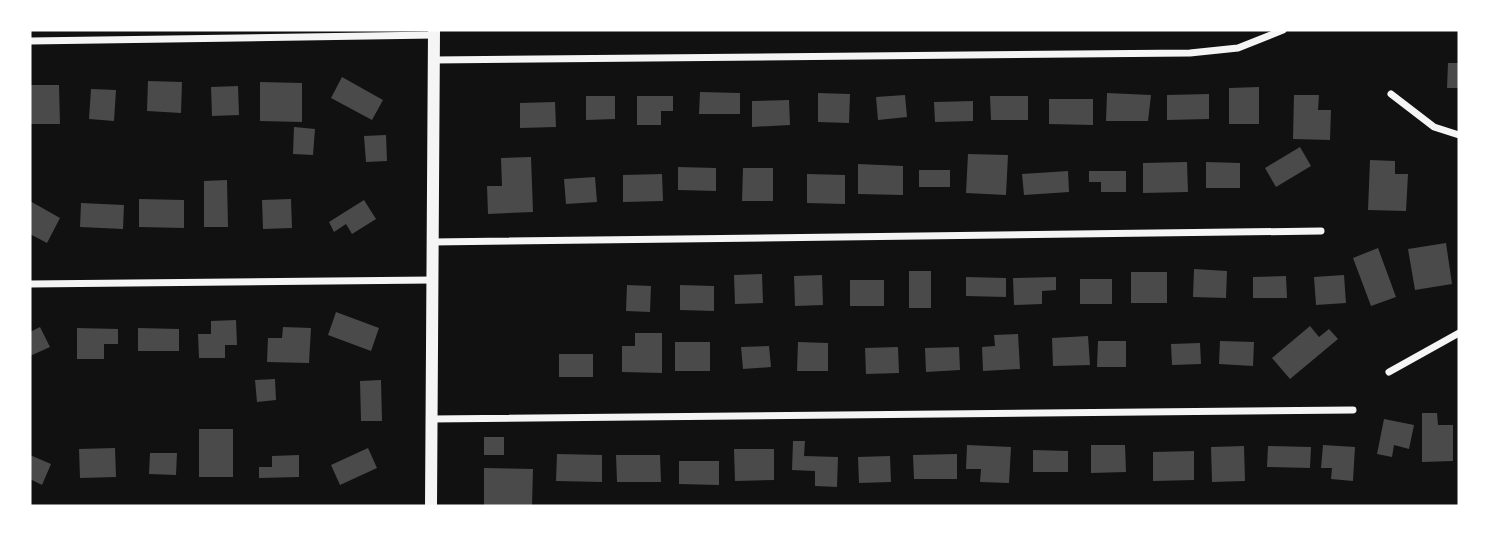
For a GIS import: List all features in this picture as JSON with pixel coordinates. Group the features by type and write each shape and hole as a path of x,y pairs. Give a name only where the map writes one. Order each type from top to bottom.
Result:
{"street":[{"path":"434,60 1189,53 1238,48 1283,30"},
{"path":"30,41 434,32 431,506"},
{"path":"1391,94 1434,127 1459,135"},
{"path":"432,242 1321,231"},
{"path":"30,284 432,280"},
{"path":"1389,372 1459,333"},
{"path":"431,419 1353,410"}],"building":[{"path":"1448,63 1459,63 1459,88 1447,88"},
{"path":"342,77 383,100 372,120 331,98"},
{"path":"148,81 182,82 181,113 147,111"},
{"path":"260,82 302,83 302,122 260,121"},
{"path":"30,85 59,85 60,124 30,124"},
{"path":"238,86 239,115 212,116 211,87"},
{"path":"1259,87 1259,124 1229,124 1229,88"},
{"path":"91,89 116,90 114,121 89,119"},
{"path":"700,92 740,93 740,114 699,114"},
{"path":"818,93 850,94 849,123 818,122"},
{"path":"1107,93 1151,95 1148,121 1106,121"},
{"path":"1209,94 1209,119 1167,120 1167,95"},
{"path":"905,95 907,117 878,120 876,97"},
{"path":"1294,95 1319,95 1318,110 1331,110 1330,140 1293,139"},
{"path":"586,96 615,96 615,119 586,120"},
{"path":"637,96 673,96 673,111 661,111 661,125 637,125"},
{"path":"990,96 1028,96 1028,120 991,120"},
{"path":"1049,99 1093,99 1093,125 1049,124"},
{"path":"789,100 790,125 752,127 752,101"},
{"path":"973,101 973,121 935,122 934,102"},
{"path":"555,102 556,127 520,128 520,103"},
{"path":"294,127 315,129 313,155 293,154"},
{"path":"386,135 387,161 366,162 364,136"},
{"path":"1300,147 1311,166 1276,187 1265,168"},
{"path":"968,154 1008,155 1006,195 966,193"},
{"path":"531,157 533,212 488,214 487,186 502,186 501,158"},
{"path":"1370,160 1395,161 1395,174 1408,174 1406,211 1368,210"},
{"path":"1187,162 1188,192 1143,193 1143,163"},
{"path":"1206,162 1240,163 1240,188 1206,188"},
{"path":"858,164 903,166 903,195 858,194"},
{"path":"678,167 716,168 716,191 678,190"},
{"path":"743,168 773,168 773,201 742,201"},
{"path":"919,170 950,170 950,187 919,187"},
{"path":"1068,171 1069,192 1024,195 1022,174"},
{"path":"1089,171 1126,171 1126,192 1101,192 1101,182 1089,182"},
{"path":"662,174 663,201 623,202 623,175"},
{"path":"807,174 845,175 845,204 807,203"},
{"path":"595,177 597,202 566,204 564,179"},
{"path":"227,180 228,227 204,227 204,181"},
{"path":"139,199 184,200 184,228 139,227"},
{"path":"291,199 292,228 263,229 262,200"},
{"path":"364,200 376,219 352,234 346,224 334,232 329,222"},
{"path":"30,201 60,218 47,243 30,234"},
{"path":"81,203 124,205 123,229 80,227"},
{"path":"1446,243 1452,284 1415,290 1408,249"},
{"path":"1378,248 1396,297 1371,306 1353,258"},
{"path":"1194,269 1227,271 1226,298 1193,297"},
{"path":"909,271 931,271 931,308 909,308"},
{"path":"1131,272 1167,272 1167,303 1131,303"},
{"path":"762,274 763,303 735,304 734,275"},
{"path":"822,275 823,305 795,306 794,276"},
{"path":"1344,275 1346,303 1316,305 1314,277"},
{"path":"1286,276 1287,298 1253,298 1253,277"},
{"path":"966,277 1006,278 1006,297 966,296"},
{"path":"1056,277 1056,290 1042,291 1042,304 1014,305 1013,278"},
{"path":"1080,279 1112,279 1112,304 1080,304"},
{"path":"850,280 884,280 884,306 850,306"},
{"path":"627,285 651,286 650,312 626,311"},
{"path":"680,285 714,286 714,311 680,310"},
{"path":"336,312 379,328 371,351 328,335"},
{"path":"236,320 237,345 225,345 225,358 199,358 198,334 211,334 211,321"},
{"path":"1310,326 1319,337 1329,329 1338,339 1290,379 1272,358"},
{"path":"40,327 50,347 30,356 30,332"},
{"path":"283,327 311,328 309,363 267,362 268,338 282,338"},
{"path":"77,328 118,329 118,344 104,344 104,359 77,359"},
{"path":"138,328 179,329 179,351 138,351"},
{"path":"635,333 662,333 662,373 622,372 622,346 635,346"},
{"path":"1018,334 1020,369 983,371 982,347 995,346 994,335"},
{"path":"1088,336 1090,365 1053,366 1052,338"},
{"path":"1098,341 1126,341 1126,367 1097,367"},
{"path":"1220,341 1254,342 1253,366 1219,364"},
{"path":"675,342 710,342 710,371 675,371"},
{"path":"798,342 828,343 828,371 797,371"},
{"path":"1200,343 1201,364 1172,365 1171,344"},
{"path":"769,346 771,367 743,369 741,347"},
{"path":"898,347 899,373 866,374 865,348"},
{"path":"959,347 960,370 926,372 925,348"},
{"path":"559,354 593,354 593,377 559,377"},
{"path":"275,379 276,400 257,402 255,380"},
{"path":"381,380 382,421 361,421 360,381"},
{"path":"1422,413 1437,413 1438,425 1453,425 1453,461 1422,462"},
{"path":"1384,419 1414,425 1409,449 1394,445 1392,457 1377,454"},
{"path":"199,429 233,429 233,477 199,477"},
{"path":"484,437 504,437 504,455 484,455"},
{"path":"793,441 805,441 804,456 838,457 837,487 815,486 815,471 792,470"},
{"path":"967,445 1011,447 1009,483 980,482 981,469 966,469"},
{"path":"1091,445 1125,445 1126,472 1091,473"},
{"path":"1323,445 1355,447 1353,481 1331,479 1332,468 1321,468"},
{"path":"1244,446 1245,481 1212,482 1211,447"},
{"path":"1268,446 1311,447 1310,468 1267,467"},
{"path":"115,448 116,477 80,478 79,449"},
{"path":"368,448 377,468 340,485 331,465"},
{"path":"734,449 774,449 774,480 735,481"},
{"path":"1033,450 1068,451 1068,472 1033,472"},
{"path":"1194,451 1194,480 1153,481 1153,452"},
{"path":"150,453 177,453 176,475 149,474"},
{"path":"557,454 602,455 602,482 556,481"},
{"path":"957,454 957,479 914,479 913,455"},
{"path":"30,455 51,464 42,485 30,479"},
{"path":"299,455 299,477 259,478 259,467 272,467 272,456"},
{"path":"616,455 660,455 661,482 617,482"},
{"path":"890,456 891,482 859,483 858,457"},
{"path":"679,461 719,461 719,485 679,484"},
{"path":"484,468 533,469 532,506 484,506"}]}
